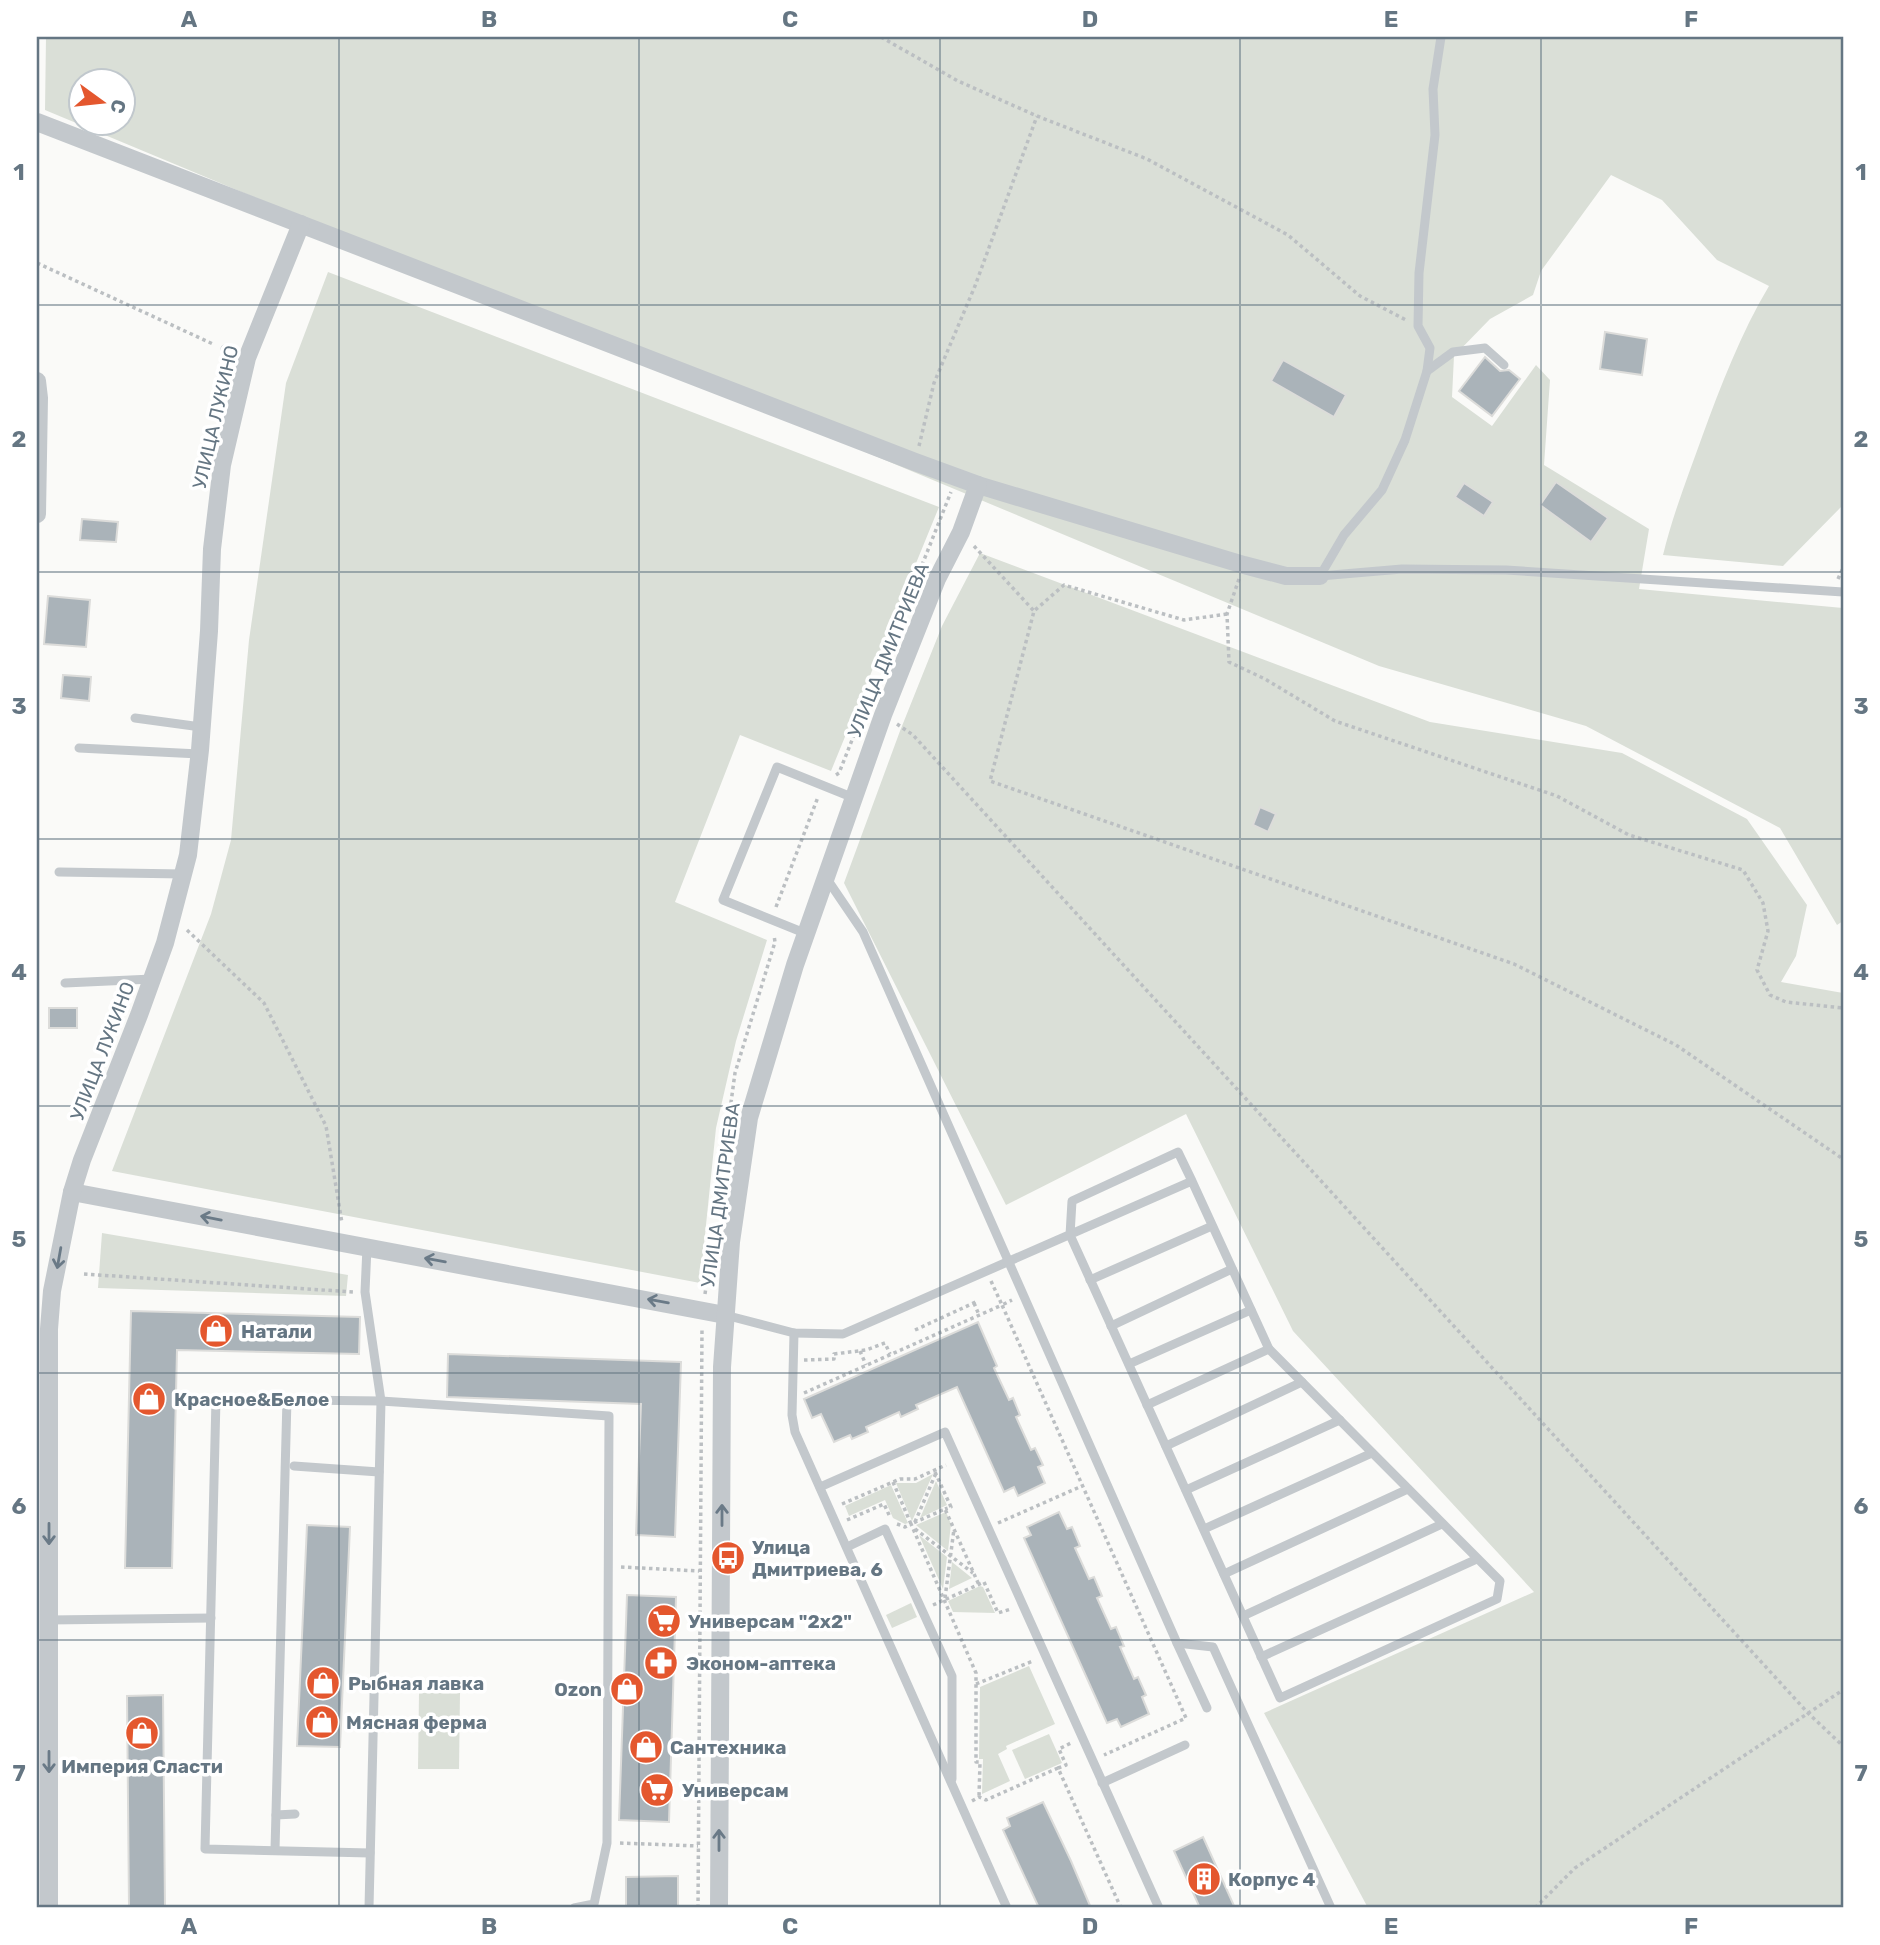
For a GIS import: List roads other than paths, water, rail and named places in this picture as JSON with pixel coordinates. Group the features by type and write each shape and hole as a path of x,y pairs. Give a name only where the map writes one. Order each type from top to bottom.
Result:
{"street":[{"path":"37,122 915,463 978,485 1244,565 1286,576 1320,576"},
{"name":"УЛИЦА ЛУКИНО","path":"49,1908 49,1329 52,1291 72,1192 165,943 188,855 209,631 212,550 222,465 247,359 301,224"},
{"path":"37,381 37,514"},
{"name":"УЛИЦА ДМИТРИЕВА","path":"719,1908 722,1367 731,1242 749,1118 807,933 883,715 937,579 961,532 978,485"},
{"path":"72,1192 725,1315"}],"lane":[{"path":"1320,576 1345,535 1382,490 1405,440 1427,371 1430,348 1418,326 1419,273 1435,135 1433,89 1441,37"},
{"path":"1427,371 1453,352 1485,348 1504,365"},
{"path":"225,349 247,359"},
{"path":"1320,576 1402,569 1506,570 1843,592"},
{"path":"135,718 201,727"},
{"path":"79,748 199,754"},
{"path":"807,933 723,900 776,767 854,798"},
{"path":"59,872 183,874"},
{"path":"826,878 863,932 1207,1708"},
{"path":"65,983 152,979"},
{"path":"1178,1152 1212,1226 1269,1349 1500,1581 1497,1599 1280,1698 1070,1235 1072,1201 1178,1152"},
{"path":"725,1315 794,1333 843,1334 1192,1181"},
{"path":"1090,1280 1212,1226"},
{"path":"367,1247 365,1292 381,1401 369,1908"},
{"path":"1111,1326 1232,1269"},
{"path":"1129,1364 1251,1310"},
{"path":"794,1333 795,1432 1007,1908"},
{"path":"1147,1405 1269,1349"},
{"path":"1166,1446 1302,1382"},
{"path":"370,1853 205,1849 216,1399 381,1401 610,1416 607,1843 594,1904 574,1908"},
{"path":"275,1850 287,1399"},
{"path":"1186,1490 1340,1420"},
{"path":"820,1488 945,1432 1159,1908"},
{"path":"1203,1529 1372,1453"},
{"path":"294,1466 380,1472"},
{"path":"1224,1574 1408,1489"},
{"path":"1243,1616 1442,1524"},
{"path":"847,1547 885,1529 952,1676 952,1784"},
{"path":"1261,1657 1477,1559"},
{"path":"49,1620 211,1618"},
{"path":"1177,1643 1213,1647 1331,1908"},
{"path":"1102,1783 1185,1745"},
{"path":"276,1815 295,1814"}],"place":[{"name":"Натали","path":"216,1331"},
{"name":"Красное&Белое","path":"149,1399"},
{"name":"Улица Дмитриева, 6","path":"728,1558"},
{"name":"Универсам \"2x2\"","path":"664,1621"},
{"name":"Эконом-аптека","path":"661,1663"},
{"name":"Рыбная лавка","path":"323,1683"},
{"name":"Ozon","path":"627,1689"},
{"name":"Мясная ферма","path":"322,1722"},
{"name":"Империя Сласти","path":"142,1733"},
{"name":"Сантехника","path":"646,1747"},
{"name":"Универсам","path":"657,1790"},
{"name":"Корпус 4","path":"1204,1879"}]}
